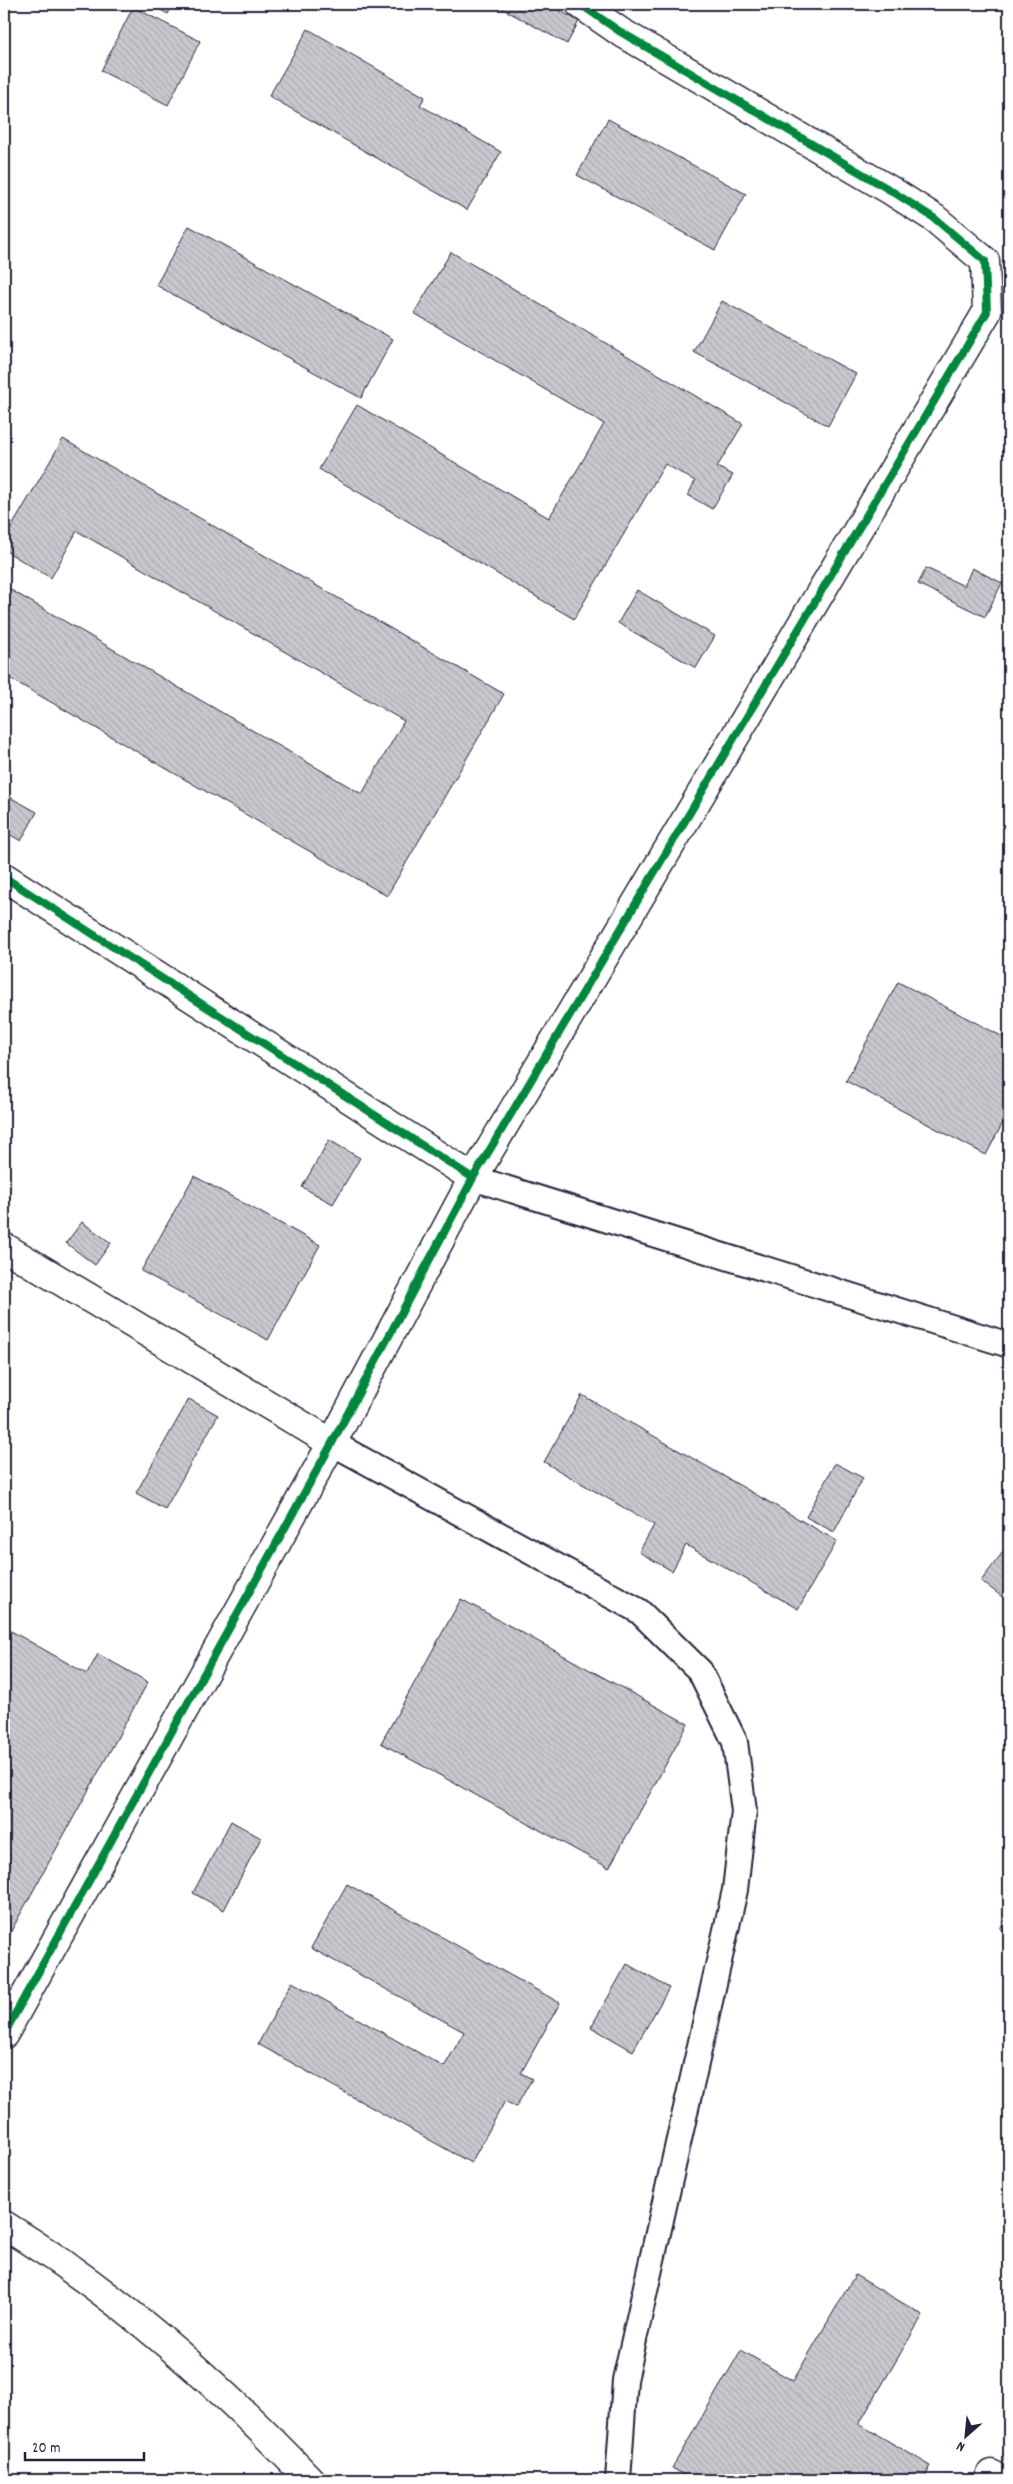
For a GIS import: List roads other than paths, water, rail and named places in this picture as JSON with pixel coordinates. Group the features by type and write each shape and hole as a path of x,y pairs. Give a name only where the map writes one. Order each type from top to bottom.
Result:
{"street":[{"path":"4,2034 332,1443 473,1178 987,312 985,262 934,218 620,31 580,4"},
{"path":"4,876 473,1178"},
{"path":"4,1247 332,1443"},
{"path":"4,2225 143,2323 266,2434 310,2480"}],"lane":[{"path":"473,1178 1009,1345"},
{"path":"332,1443 639,1611 700,1670 735,1742 744,1811 735,1890 626,2380 618,2480"}]}
